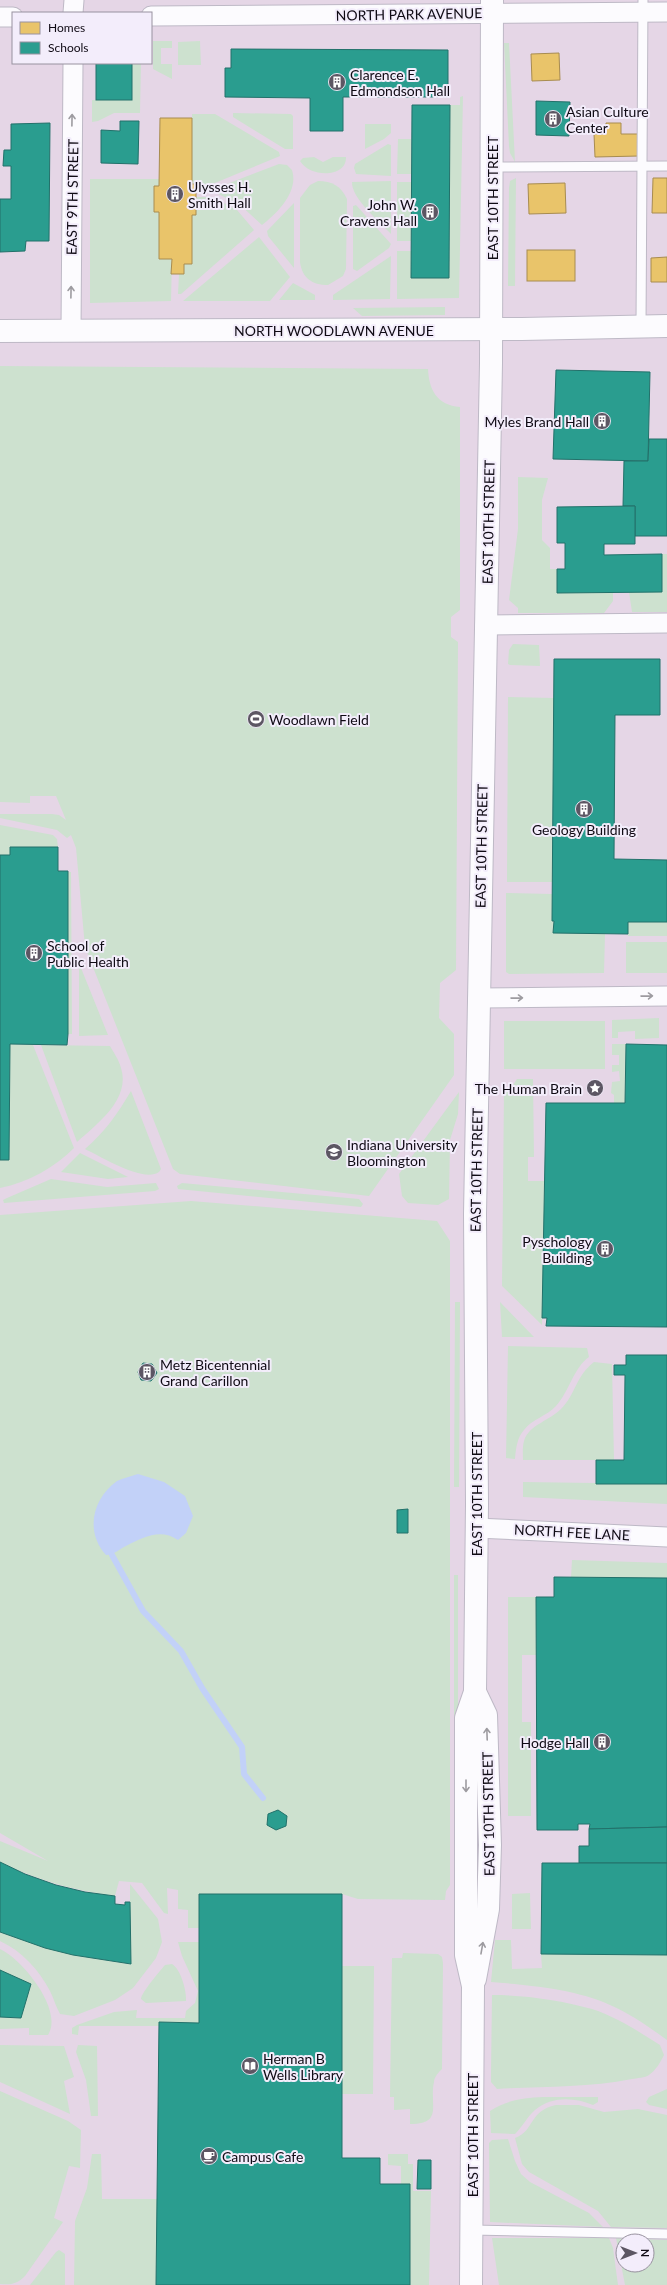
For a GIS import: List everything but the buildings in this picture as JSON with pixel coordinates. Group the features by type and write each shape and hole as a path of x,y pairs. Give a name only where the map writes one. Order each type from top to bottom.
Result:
{"street":[{"path":"73,12 74,0"},
{"name":"NORTH PARK AVENUE","path":"152,16 492,7 643,6 667,12"},
{"name":"EAST 10TH STREET","path":"471,2285 473,1986 466,1955 466,1718 475,1692 475,1214 491,329 492,7"},
{"path":"0,17 12,17"},
{"name":"EAST 9TH STREET","path":"71,331 73,64"},
{"name":"NORTH WOODLAWN AVENUE","path":"0,331 491,329 667,326"},
{"path":"485,625 667,623"},
{"path":"478,998 667,996"},
{"name":"NORTH FEE LANE","path":"476,1528 667,1537"}],"lane":[{"path":"641,326 643,6"},
{"path":"492,167 667,166"},
{"path":"471,2230 667,2234"}],"shaded area":[{"name":"Indiana University Bloomington","path":"0,0 667,0 667,2285 0,2285"}],"green space":[{"path":"153,41 172,41 172,48 161,48 161,64 172,64 172,79 153,69"},
{"path":"200,41 201,65 178,65 178,42"},
{"path":"504,43 509,43 515,162 510,153 509,146"},
{"path":"132,64 141,64 140,113 114,113 98,121 92,122 92,100 132,100"},
{"path":"463,96 459,298 397,299 397,251 411,251 411,278 449,278 450,105 460,105 460,97"},
{"path":"233,113 291,114 293,116 293,149 285,149 233,117"},
{"path":"192,114 215,114 279,152 280,156 210,185 192,184"},
{"path":"365,124 391,124 391,133 384,139 365,149"},
{"path":"398,139 411,139 411,174 397,174"},
{"path":"388,144 391,145 391,176 356,174 354,168 355,164"},
{"path":"314,157 323,162 333,157 346,157 345,164 341,169 335,172 319,173 305,167 300,161 303,158"},
{"path":"279,164 287,165 292,170 293,186 286,201 262,225 239,204 216,193 219,187"},
{"path":"516,178 515,286 508,286 509,188 510,181"},
{"path":"90,179 159,179 159,186 154,186 154,212 159,212 159,258 172,259 171,301 90,303"},
{"path":"318,181 336,185 345,194 347,199 346,269 343,276 328,285 317,284 309,280 301,268 300,262 300,198 310,185"},
{"path":"391,181 391,234 361,202 356,195 352,182"},
{"path":"397,182 411,182 411,241 397,241"},
{"path":"196,197 213,197 237,210 254,230 181,294 178,294 179,274 184,264 192,264 192,215"},
{"path":"294,203 294,268 268,236 267,231"},
{"path":"356,205 391,244 389,248 357,271 353,269 353,206"},
{"path":"259,237 290,277 270,301 183,301"},
{"path":"391,256 390,299 333,300 333,295"},
{"path":"293,283 315,295 315,300 279,300"},
{"path":"445,307 445,315 362,316 353,308"},
{"name":"Woodlawn Field","path":"0,366 428,369 432,390 440,400 452,406 460,407 460,610 451,617 451,637 458,642 456,970 440,983 439,1018 454,1034 454,1075 369,1196 180,1174 173,1169 85,947 76,848 71,835 67,838 57,830 0,818 0,814 52,814 59,815 66,820 56,796 30,796 30,803 0,802"},
{"path":"518,477 548,478 542,500 542,540 550,548 550,569 557,569 557,592 613,592 613,601 604,613 518,613 518,608 509,600 518,529"},
{"path":"662,554 667,554 667,612 632,612 629,592 662,592"},
{"path":"513,644 539,645 540,666 508,664 509,650"},
{"path":"508,697 554,698 552,882 507,882"},
{"path":"0,825 53,835 57,839 58,847 10,847 10,855 0,855"},
{"path":"67,872 71,872 72,1034 68,1034"},
{"path":"506,893 552,894 554,933 605,934 604,973 509,974 506,972"},
{"path":"628,922 667,922 667,936 628,936"},
{"path":"626,942 667,942 667,973 626,973"},
{"path":"79,963 108,1035 79,1036"},
{"path":"659,1018 659,1038 635,1039 635,1031 618,1032 618,1038 612,1038 612,1020"},
{"path":"504,1021 605,1021 605,1069 504,1069"},
{"path":"10,1044 33,1045 74,1148 58,1162 31,1178 0,1188 0,1160 9,1160"},
{"path":"612,1044 626,1044 625,1103 614,1104 614,1095 611,1093 612,1082 620,1081 619,1071 612,1072 612,1065 619,1065 619,1055 612,1055"},
{"path":"41,1045 110,1046 120,1065 123,1079 117,1100 102,1119 77,1142"},
{"path":"517,1079 533,1079 534,1157 528,1157 528,1181 546,1181 542,1325 502,1286 504,1090 511,1088"},
{"path":"131,1091 161,1169 159,1172 143,1174 133,1172 85,1149 111,1122"},
{"path":"459,1092 458,1114 450,1140 449,1199 438,1205 408,1203 402,1196 399,1174"},
{"path":"80,1153 128,1177 108,1179 61,1172"},
{"path":"51,1179 107,1187 156,1183 159,1189 155,1191 4,1203 3,1200"},
{"path":"182,1183 359,1199 363,1204 361,1207 178,1189 177,1186"},
{"path":"191,1201 437,1221 450,1241 450,1885 446,1891 445,1900 358,1899 342,1894 199,1894 199,1928 188,1928 188,1910 178,1909 178,1890 167,1888 168,1914 164,1913 142,1883 119,1881 115,1896 100,1894 56,1884 0,1862 0,1841 48,1861 0,1833 0,1215"},
{"path":"455,1302 460,1302 459,1487 454,1487"},
{"path":"500,1302 534,1337 502,1337"},
{"path":"508,1346 587,1348 589,1357 579,1367 565,1394 556,1406 527,1426 517,1443 515,1459 506,1458"},
{"path":"594,1362 612,1364 614,1460 523,1460 523,1443 528,1433 561,1409 570,1397 583,1374"},
{"path":"523,1482 667,1484 667,1504 523,1497"},
{"path":"572,1560 667,1563 667,1578 571,1577"},
{"path":"454,1575 458,1575 458,1820 454,1820"},
{"path":"508,1597 536,1597 536,1655 522,1655 522,1722 531,1722 531,1816 508,1816"},
{"path":"130,1884 158,1919 162,1942 156,1958 133,1988 115,2000 74,2016 60,2014 46,1983 41,1976 16,1950 0,1941 0,1932 64,1952 130,1964"},
{"path":"530,1893 531,1929 512,1929 512,1894"},
{"path":"495,1940 511,1940 512,1969 542,1968 541,1954 667,1955 667,2040 633,2017 618,2009 582,1995 567,1991 491,1982"},
{"path":"178,1942 199,1942 199,2023 159,2022 159,2026 79,2026 78,2035 72,2034 72,2028 77,2025 114,2012 137,2010 136,2018 185,2018 186,2011 195,2003 198,1991 182,1956"},
{"path":"0,1949 19,1963 38,1986 46,1999 50,2012 51,2025 48,2035 29,2035 29,2028 0,2029 0,2017 21,2018 0,1970"},
{"path":"403,1953 438,1954 442,1957 443,1963 442,2069 434,2080 433,2111 431,2117 427,2121 421,2123 410,2124 410,2109 394,2110 394,2097 390,2097 392,1958 402,1958"},
{"path":"172,1964 178,1971 183,1981 186,1992 186,2001 146,2003 141,1999 144,1992 165,1965"},
{"path":"342,1966 374,1966 373,2094 342,2094"},
{"path":"492,1995 517,1996 568,2003 601,2012 619,2020 660,2045 664,2055 654,2071 643,2077 598,2084 497,2089 491,2082"},
{"path":"0,2045 64,2046 74,2077 64,2081 70,2114 0,2082"},
{"path":"78,2045 97,2046 98,2116 91,2116 86,2080 76,2052"},
{"path":"667,2089 667,2109 649,2105 646,2102 649,2097"},
{"path":"0,2091 68,2121 81,2130 80,2168 69,2166 54,2218 63,2222 25,2276 19,2281 7,2284 0,2284"},
{"path":"543,2097 598,2097 598,2102 593,2105 579,2100 563,2099 548,2102 535,2110 515,2134 491,2133 490,2111 496,2107 515,2100"},
{"path":"556,2105 579,2105 604,2112 638,2109 667,2115 667,2228 611,2227 598,2211 529,2172 522,2164 515,2138 526,2131 536,2116 547,2108"},
{"path":"508,2139 521,2174 530,2182 589,2213 603,2227 490,2222 489,2143 492,2140"},
{"path":"92,2154 101,2154 102,2199 157,2199 156,2285 74,2285 75,2221 87,2188"},
{"path":"388,2154 408,2154 408,2164 413,2164 413,2191 431,2191 429,2285 410,2285 410,2184 401,2184 401,2166 388,2165"},
{"path":"492,2238 609,2238 613,2248 615,2273 616,2273 618,2285 499,2285"},
{"path":"655,2240 667,2240 667,2285 625,2285 623,2273 655,2273"},
{"path":"59,2250 65,2254 65,2285 30,2285 56,2252"}],"water":[{"path":"138,1474 164,1482 185,1496 193,1516 186,1533 178,1540 172,1536 159,1534 152,1535 123,1547 114,1553 106,1555 99,1546 95,1536 94,1516 97,1506 108,1488 117,1481"}],"waterway":[{"path":"112,1555 143,1611 181,1651 202,1688 242,1747 244,1774 263,1798"}],"place":[{"name":"Clarence E. Edmondson Hall","path":"337,82"},
{"name":"Asian Culture Center","path":"553,119"},
{"name":"Ulysses H. Smith Hall","path":"175,194"},
{"name":"John W. Cravens Hall","path":"430,212"},
{"name":"Myles Brand Hall","path":"602,421"},
{"name":"Woodlawn Field","path":"256,719"},
{"name":"Geology Building","path":"584,809"},
{"name":"School of Public Health","path":"34,953"},
{"name":"The Human Brain","path":"595,1088"},
{"name":"Indiana University Bloomington","path":"334,1152"},
{"name":"Pyschology Building","path":"605,1249"},
{"name":"Metz Bicentennial Grand Carillon","path":"147,1372"},
{"name":"Hodge Hall","path":"602,1742"},
{"name":"Herman B Wells Library","path":"250,2066"},
{"name":"Campus Cafe","path":"209,2156"}]}
